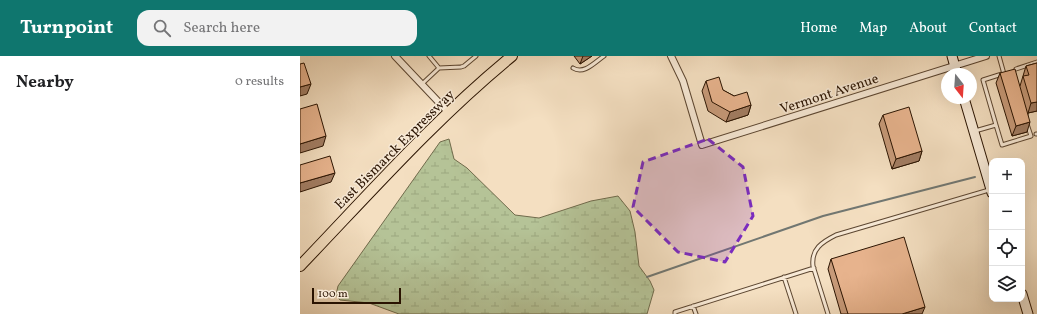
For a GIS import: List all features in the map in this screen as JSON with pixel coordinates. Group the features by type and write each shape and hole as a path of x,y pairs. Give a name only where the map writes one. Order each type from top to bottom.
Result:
{"main road":[{"name":"East Bismarck Expressway","path":"300,266 448,112 512,56"}],"street":[{"path":"396,56 448,112"},
{"name":"Vermont Avenue","path":"671,56 683,81 702,145 941,74"},
{"path":"952,56 955,68"},
{"name":"Vermont Avenue","path":"960,68 986,56"},
{"path":"966,104 989,181"},
{"path":"1024,302 1028,314"}],"lane":[{"path":"429,56 439,68"},
{"path":"422,84 439,68 461,67 476,56"},
{"path":"573,68 576,70 583,70 604,56"},
{"path":"999,56 1004,74"},
{"path":"1016,69 1037,62"},
{"path":"1008,73 983,80 1002,145 1031,136 1027,122"},
{"path":"974,131 996,125"},
{"path":"828,314 812,260 814,253 823,243 836,235 989,192"},
{"path":"675,313 814,268"},
{"path":"784,277 796,314"},
{"path":"693,306 696,314"},
{"path":"684,309 686,314"}],"highlighted area":[{"path":"708,139 743,167 753,216 725,262 678,252 633,207 643,162"}],"green space":[{"path":"449,139 454,159 467,168 515,215 539,218 591,201 618,196 630,211 635,232 639,266 650,281 654,290 647,314 399,314 369,303 340,300 336,295 338,286 440,142"}],"building":[{"path":"304,63 311,84 300,87 300,64"},
{"path":"1037,63 1037,102 1031,103 1023,76 1029,75 1026,66"},
{"path":"1015,69 1030,122 1016,126 1000,73"},
{"path":"719,77 723,90 734,96 747,92 751,105 730,112 712,102 706,81"},
{"path":"317,104 326,136 300,144 300,109"},
{"path":"909,107 922,151 896,159 883,115"},
{"path":"330,156 335,173 300,183 300,165"},
{"path":"904,237 925,307 902,314 848,314 831,259"}],"waterway":[{"path":"647,277 823,216 975,177"}]}
